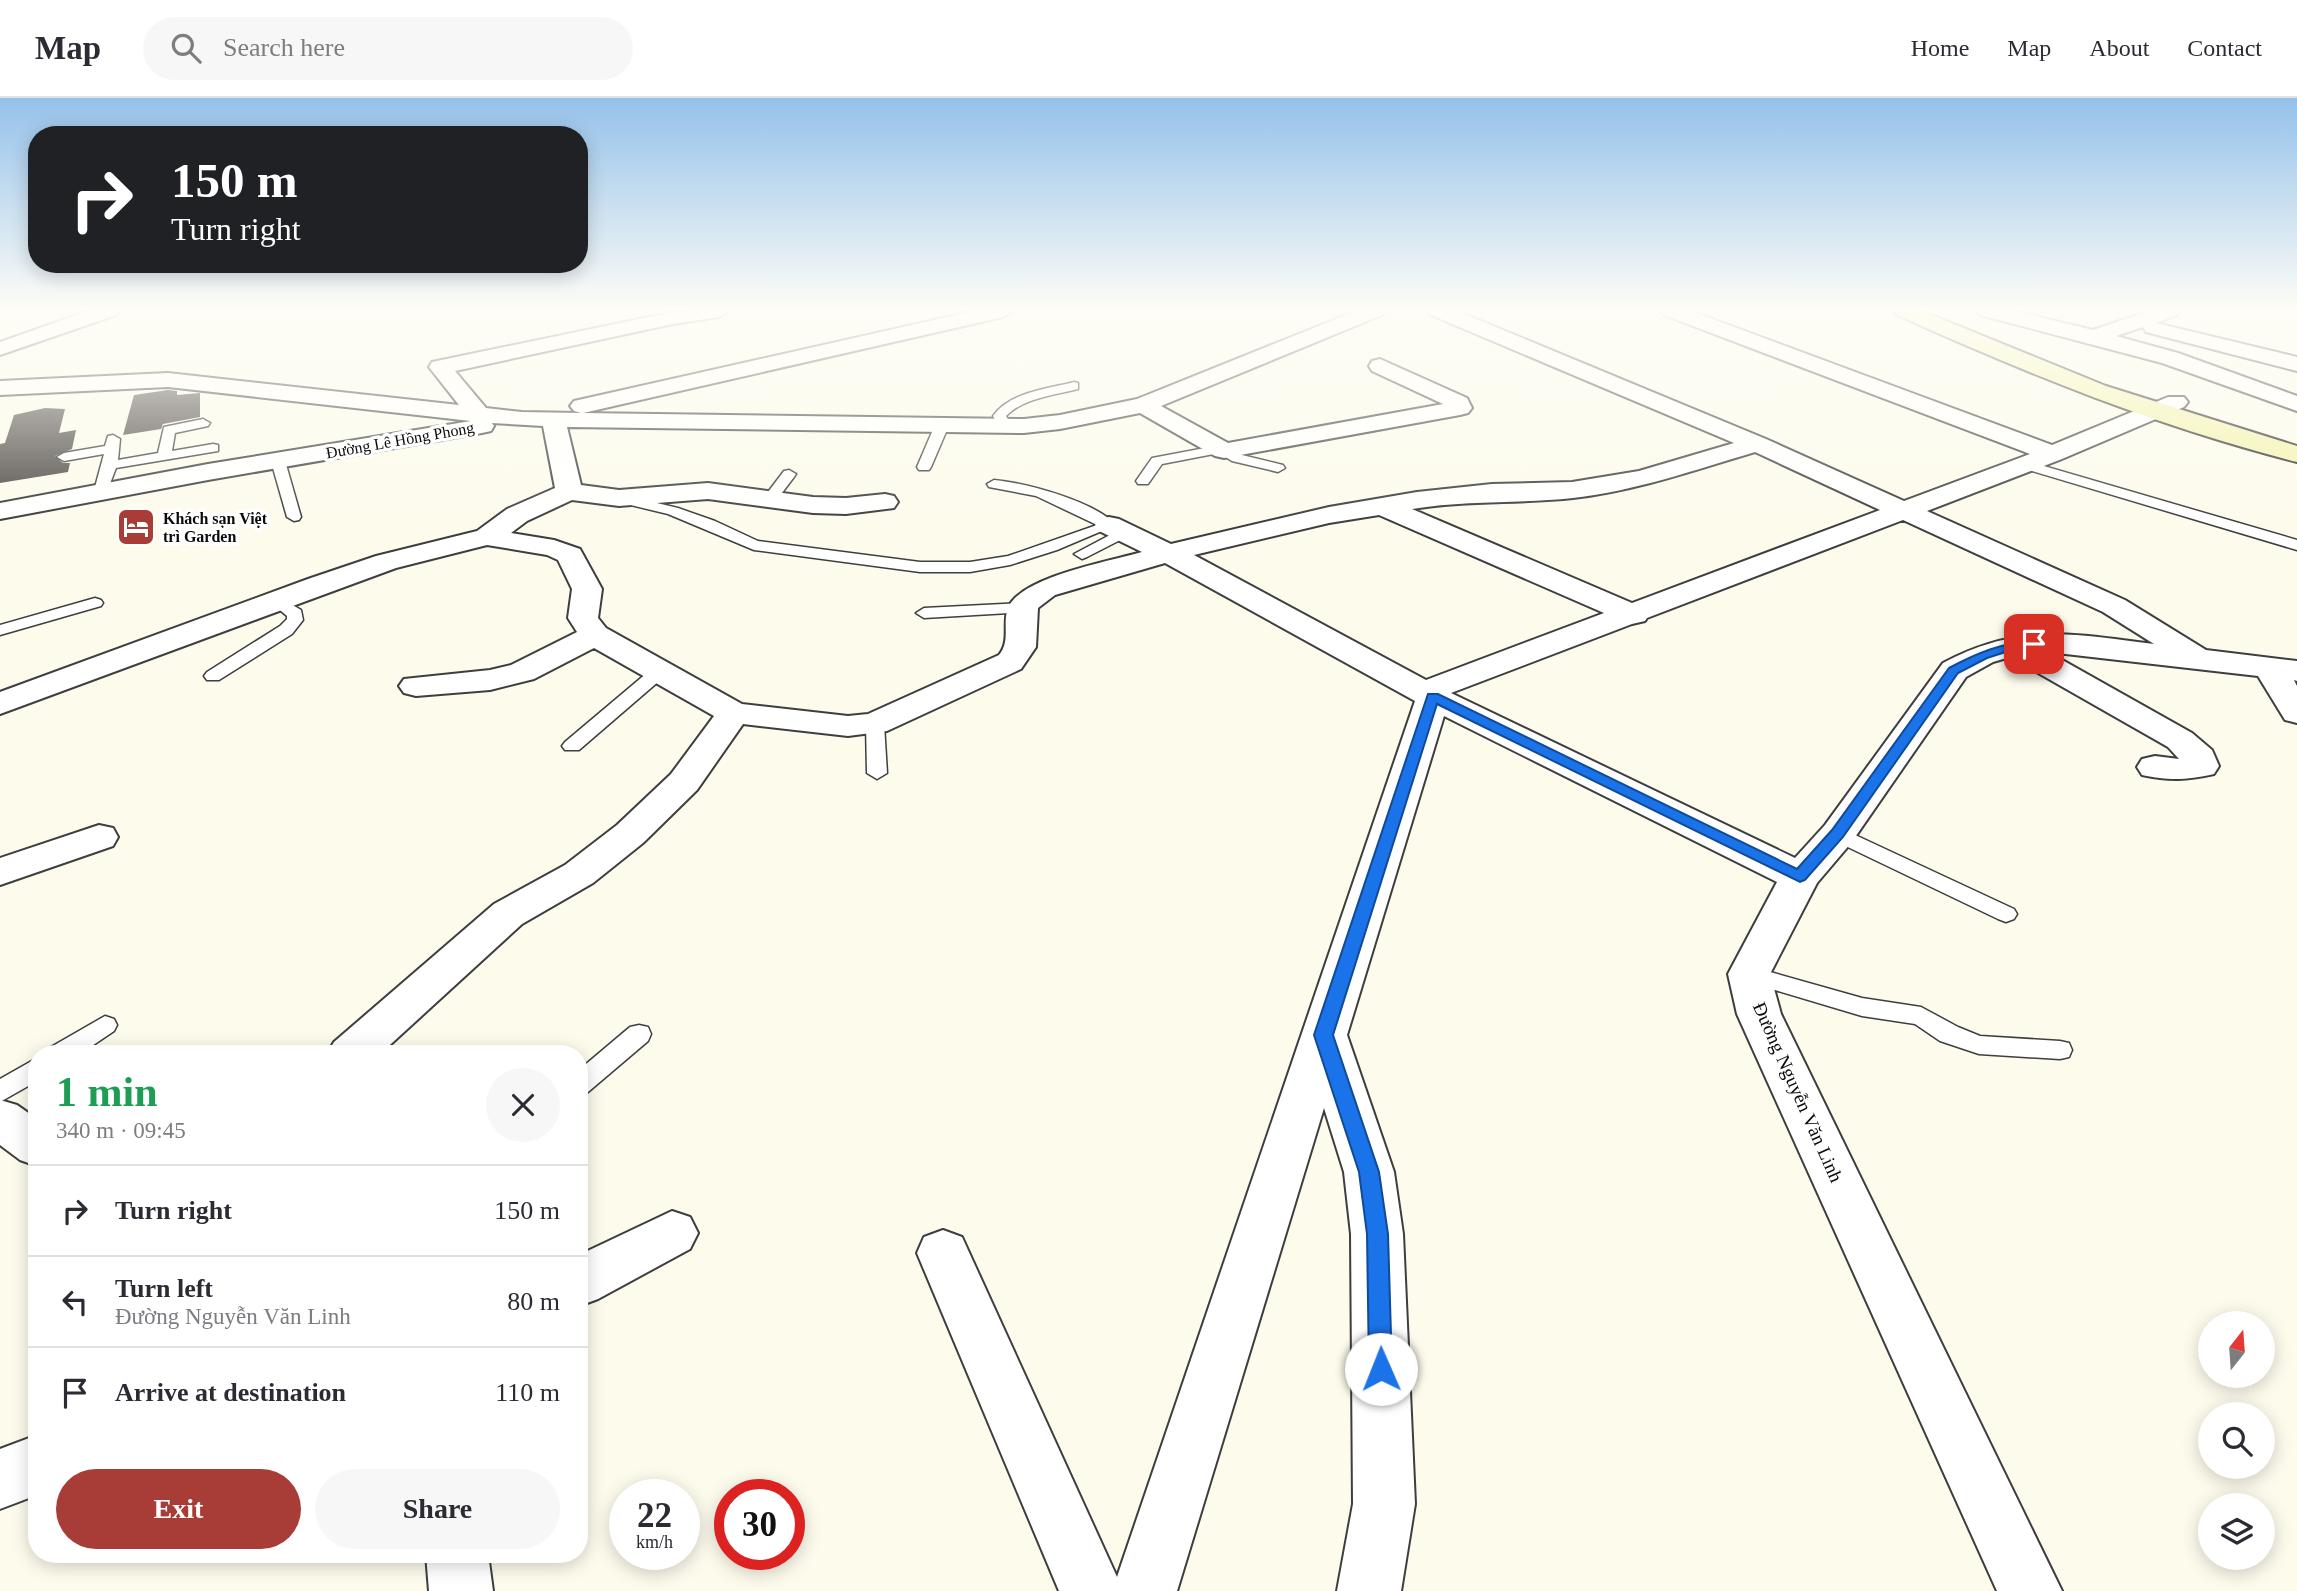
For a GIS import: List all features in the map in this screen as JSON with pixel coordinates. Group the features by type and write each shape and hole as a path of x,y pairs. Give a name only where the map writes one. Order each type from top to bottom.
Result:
{"street":[{"path":"451,381 479,415"},
{"name":"Đường Lê Hồng Phong","path":"0,511 101,491 522,419 691,381"},
{"path":"0,388 192,382 522,419 1006,426 1060,422 1143,405 1204,381"},
{"path":"1143,405 1223,450 1460,408 1459,403 1412,381"},
{"path":"1604,381 1757,444 2114,606 2198,658"},
{"path":"1856,381 2053,454"},
{"path":"2070,381 2163,407 2297,454"},
{"path":"2106,381 2163,407 2297,438"},
{"path":"2234,381 2297,404"},
{"path":"1428,694 2026,465 2163,407"},
{"path":"554,420 569,492"},
{"path":"487,537 554,548 570,555 587,589 583,618 596,635 734,713 848,726 875,724 1010,662 1020,648 1022,608 1028,597 1045,589 1168,553 1329,515 1492,492 1572,490 1642,478 1757,444"},
{"path":"0,704 276,600 386,562 487,537 517,515 569,492 619,498 708,491 846,506 885,502"},
{"path":"1382,506 1633,615"},
{"path":"1117,528 1428,694 1800,877"},
{"path":"416,686 490,680 522,672 596,635"},
{"path":"1749,974 1800,877 1838,834 1954,670 1982,655 2014,646 2055,642 2283,669 2297,713"},
{"path":"2014,646 2180,740 2199,758 2201,766 2185,770 2155,767"},
{"path":"1145,1591 1324,1035 1428,694"},
{"path":"360,1045 508,914 579,874 630,834 684,782 734,713"},
{"path":"0,872 99,837"},
{"name":"Đường Nguyễn Văn Linh","path":"1749,974 1759,1014 2030,1591"},
{"path":"1324,1035 1369,1172 1377,1234 1384,1504 1369,1591"},
{"path":"0,1119 28,1139"},
{"path":"588,1277 673,1233"},
{"path":"943,1253 1091,1591"},
{"path":"0,1479 28,1468"},
{"path":"458,1563 461,1591"}],"lane":[{"path":"1006,426 999,416 1001,411 1013,404 1074,386"},
{"path":"164,456 169,430 203,424"},
{"path":"924,467 942,425"},
{"path":"64,457 112,444 110,465 101,491"},
{"path":"110,465 213,448"},
{"path":"1143,481 1157,461 1223,450 1237,458 1278,468"},
{"path":"278,461 294,517"},
{"path":"2026,465 2297,545"},
{"path":"770,499 789,474"},
{"path":"994,484 1026,486 1046,493 1117,528"},
{"path":"619,498 673,511 710,524 754,545 920,567 970,567 1010,560 1117,528"},
{"path":"1082,554 1117,528"},
{"path":"213,676 286,630 295,620 295,614 276,600"},
{"path":"0,630 95,603"},
{"path":"924,613 1022,608"},
{"path":"572,746 660,671"},
{"path":"875,724 877,773"},
{"path":"1838,834 2006,914"},
{"path":"1749,974 1862,1007 1921,1016 1948,1034 1979,1045 2060,1050"},
{"path":"74,1045 105,1025"},
{"path":"588,1076 639,1034"},
{"path":"0,1092 28,1074"}],"building":[{"path":"177,391 177,395 200,393 200,417 163,424 161,429 123,435 134,395"},
{"path":"45,408 65,409 59,433 76,430 72,449 55,456 63,463 70,463 68,472 0,483 0,444 5,443 14,415"}],"place":[{"name":"Khách sạn Việt trì Garden","path":"136,527"}],"route":[{"path":"1381,1369 1377,1234 1369,1172 1324,1035 1433,697 1800,877 1838,834 1954,670 1982,655 2014,646 2034,644"}]}
